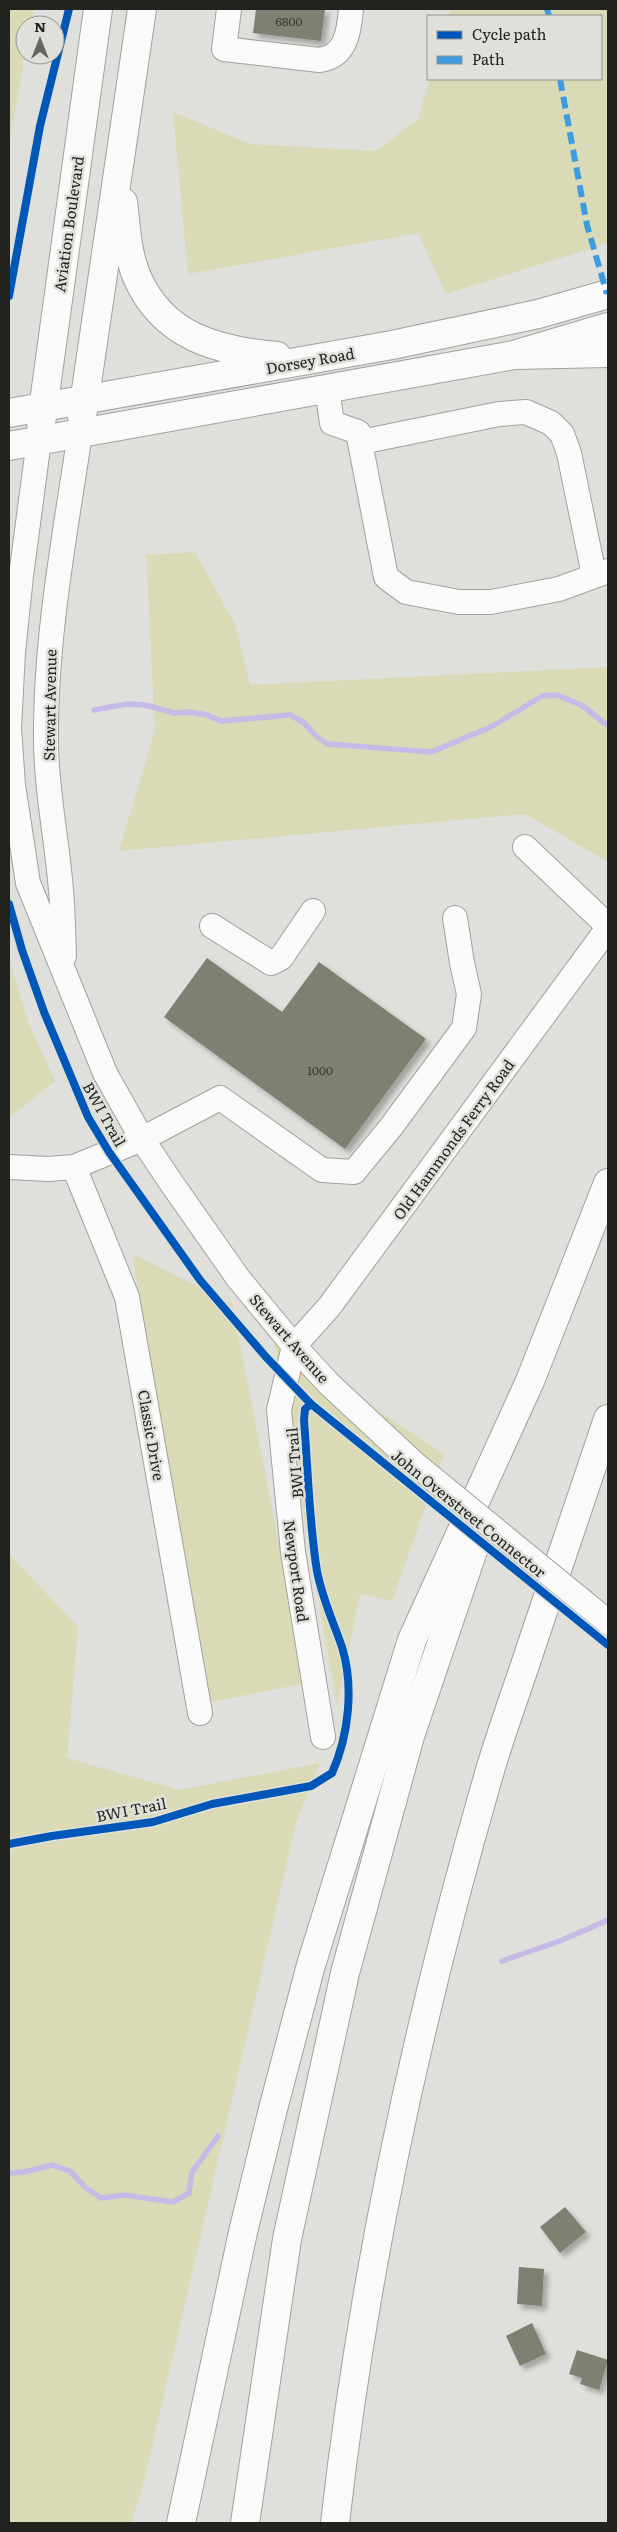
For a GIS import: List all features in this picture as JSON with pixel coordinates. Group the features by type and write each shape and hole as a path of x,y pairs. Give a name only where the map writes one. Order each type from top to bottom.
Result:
{"main road":[{"name":"Aviation Boulevard","path":"40,440 98,9"},
{"path":"80,433 142,9"},
{"path":"119,167 131,258 145,292 159,310 176,326 214,347 239,353 310,360"},
{"name":"Dorsey Road","path":"9,414 310,360 504,322 608,294"},
{"path":"9,446 514,355 608,327"},
{"path":"514,355 608,353"},
{"path":"181,2523 243,2232 273,2109 319,1937 412,1640 530,1381 608,1184"},
{"path":"245,2523 286,2239 345,1973 410,1736 530,1381"},
{"path":"335,2523 354,2383 375,2252 398,2132 433,1984 492,1763 608,1419"}],"street":[{"path":"229,9 224,49 319,60 328,59 344,45 349,32 351,9"},
{"path":"327,390 332,423 358,432 386,577 406,592 459,602 491,602 558,589 601,573 569,453 562,434 551,423 526,412 499,414 361,442"},
{"name":"Stewart Avenue","path":"66,977 60,881 49,787 46,742 47,699 54,611 80,433"},
{"name":"Stewart Avenue","path":"40,440 13,652 10,757 28,883 106,1073 142,1139 220,1254 294,1346 329,1384 415,1464 608,1622"},
{"path":"525,848 608,927"},
{"path":"212,926 271,964 282,958 313,911"},
{"path":"9,1167 48,1169 74,1167 142,1139 220,1098 322,1170 354,1172 391,1128 464,1028 469,994 455,918"},
{"name":"Old Hammonds Ferry Road","path":"294,1346 330,1307 608,927"},
{"name":"Classic Drive","path":"74,1167 127,1297 200,1713"},
{"name":"Newport Road","path":"294,1346 279,1410 293,1552 323,1737"}],"green space":[{"path":"9,9 34,9 33,15 15,15 15,65 23,65 9,144"},
{"path":"451,9 608,9 608,243 446,294 418,233 188,274 173,112 250,144 376,151 418,119 430,80 602,80 602,15 449,15"},
{"path":"195,552 236,626 250,685 608,667 608,862 525,814 119,851 155,730 146,555"},
{"path":"9,959 28,1022 55,1081 9,1118"},
{"path":"132,1254 232,1303 306,1683 211,1702"},
{"path":"274,1342 444,1454 392,1601 360,1594 337,1707"},
{"path":"9,1554 78,1627 67,1758 179,1790 320,1763 296,1823 143,2485 131,2523 9,2523"}],"building":[{"path":"256,9 325,9 321,41 253,33"},
{"path":"207,958 282,1012 319,962 426,1039 345,1149 164,1017"},
{"path":"565,2207 586,2232 560,2253 540,2227"},
{"path":"519,2267 544,2269 542,2306 517,2304"},
{"path":"532,2323 546,2354 520,2366 506,2336"},
{"path":"577,2350 608,2360 599,2390 580,2384 582,2378 569,2374"}],"waterway":[{"path":"94,710 127,704 145,705 175,713 189,712 207,715 221,721 290,715 303,722 317,737 328,744 431,752 493,726 542,696 557,695 583,706 604,723 608,724"},
{"path":"502,1961 560,1941 608,1920"},
{"path":"9,2173 24,2172 52,2165 70,2171 86,2188 101,2198 124,2195 173,2202 189,2193 192,2172 218,2136"}],"marked path":[{"path":"547,9 549,15"},
{"path":"560,80 587,225 607,294"}],"cycle path":[{"path":"9,296 40,126 69,9"},
{"name":"BWI Trail","path":"9,904 22,950 44,1012 88,1117 109,1152 200,1280 266,1357 311,1404 608,1645"},
{"name":"BWI Trail","path":"9,1844 153,1822 212,1804 311,1786 332,1773 346,1727 349,1694 346,1662 319,1581 314,1552 304,1420 305,1409 311,1404"}]}
